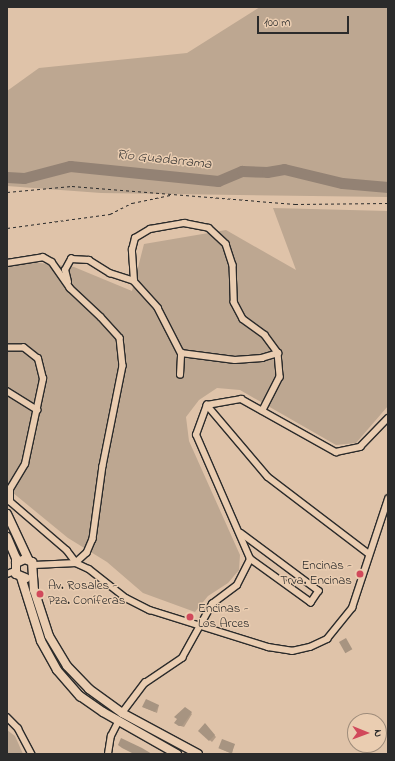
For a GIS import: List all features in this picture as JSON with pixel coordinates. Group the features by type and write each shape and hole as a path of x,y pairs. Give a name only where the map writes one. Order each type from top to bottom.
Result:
{"street":[{"path":"134,281 132,250 135,238 150,229 184,223 209,228 226,244 233,265 234,302 243,319 266,335 278,353 280,376 263,412"},
{"path":"7,263 43,257 52,262 70,288 102,317 120,338 123,366 103,466 93,539 87,553 76,563 31,566 22,559 13,569"},
{"path":"70,288 65,270 71,260 89,260 110,273 134,281 158,308 181,353 180,375"},
{"path":"7,348 24,348 38,359 43,379 25,464 10,489 10,502 67,551 76,563 89,569 126,598 150,610 268,647 292,652 310,647 327,639 352,608 388,499"},
{"path":"181,353 235,360 262,358 278,353"},
{"path":"7,392 37,410"},
{"path":"207,405 241,399 336,452 360,447 388,418"},
{"path":"207,405 196,435 221,497 241,533 250,559 311,603 319,591 241,533"},
{"path":"207,405 268,477 369,554"},
{"path":"7,514 31,566 34,590 48,636 66,666 89,689 122,713 198,754"},
{"path":"7,537 13,546 13,569 21,577 41,642 58,670 80,696 118,722 177,754"},
{"path":"122,713 146,683 182,658 212,604 237,585 250,559"},
{"path":"21,577 27,578 31,566"},
{"path":"7,716 18,728 32,754"},
{"path":"108,754 111,736 118,722"}],"path":[{"path":"7,192 72,186 295,204 388,203"},
{"path":"7,228 110,214 132,203 173,194"}],"shaded area":[{"path":"260,7 388,8 388,197 101,193 7,186 7,91 39,68 187,53"},
{"path":"273,208 388,211 388,406 356,443 336,445 240,390 217,388 199,400 186,417 189,441 240,555 239,570 228,583 208,596 195,612 143,593 107,562 68,538 7,488 7,259 74,267 132,291 144,244 226,230 296,270"},
{"path":"7,730 15,736 23,754 7,754"}],"building":[{"path":"346,638 352,649 345,653 339,642"},
{"path":"146,699 159,705 155,712 142,707"},
{"path":"185,707 192,712 182,726 179,726 174,723 177,719 174,717"},
{"path":"205,723 215,735 209,741 198,731"},
{"path":"121,738 152,754 134,754 122,748 118,745"},
{"path":"222,739 235,744 231,753 218,748"}],"waterway":[{"name":"Río Guadarrama","path":"7,177 24,178 70,166 218,181 242,171 267,172 284,169 342,183 388,187"}],"place":[{"name":"Encinas - Trva. Encinas","path":"360,574"},
{"name":"Av. Rosales - Pza. Coníferas","path":"40,594"},
{"name":"Encinas - Los Arces","path":"190,617"}]}
